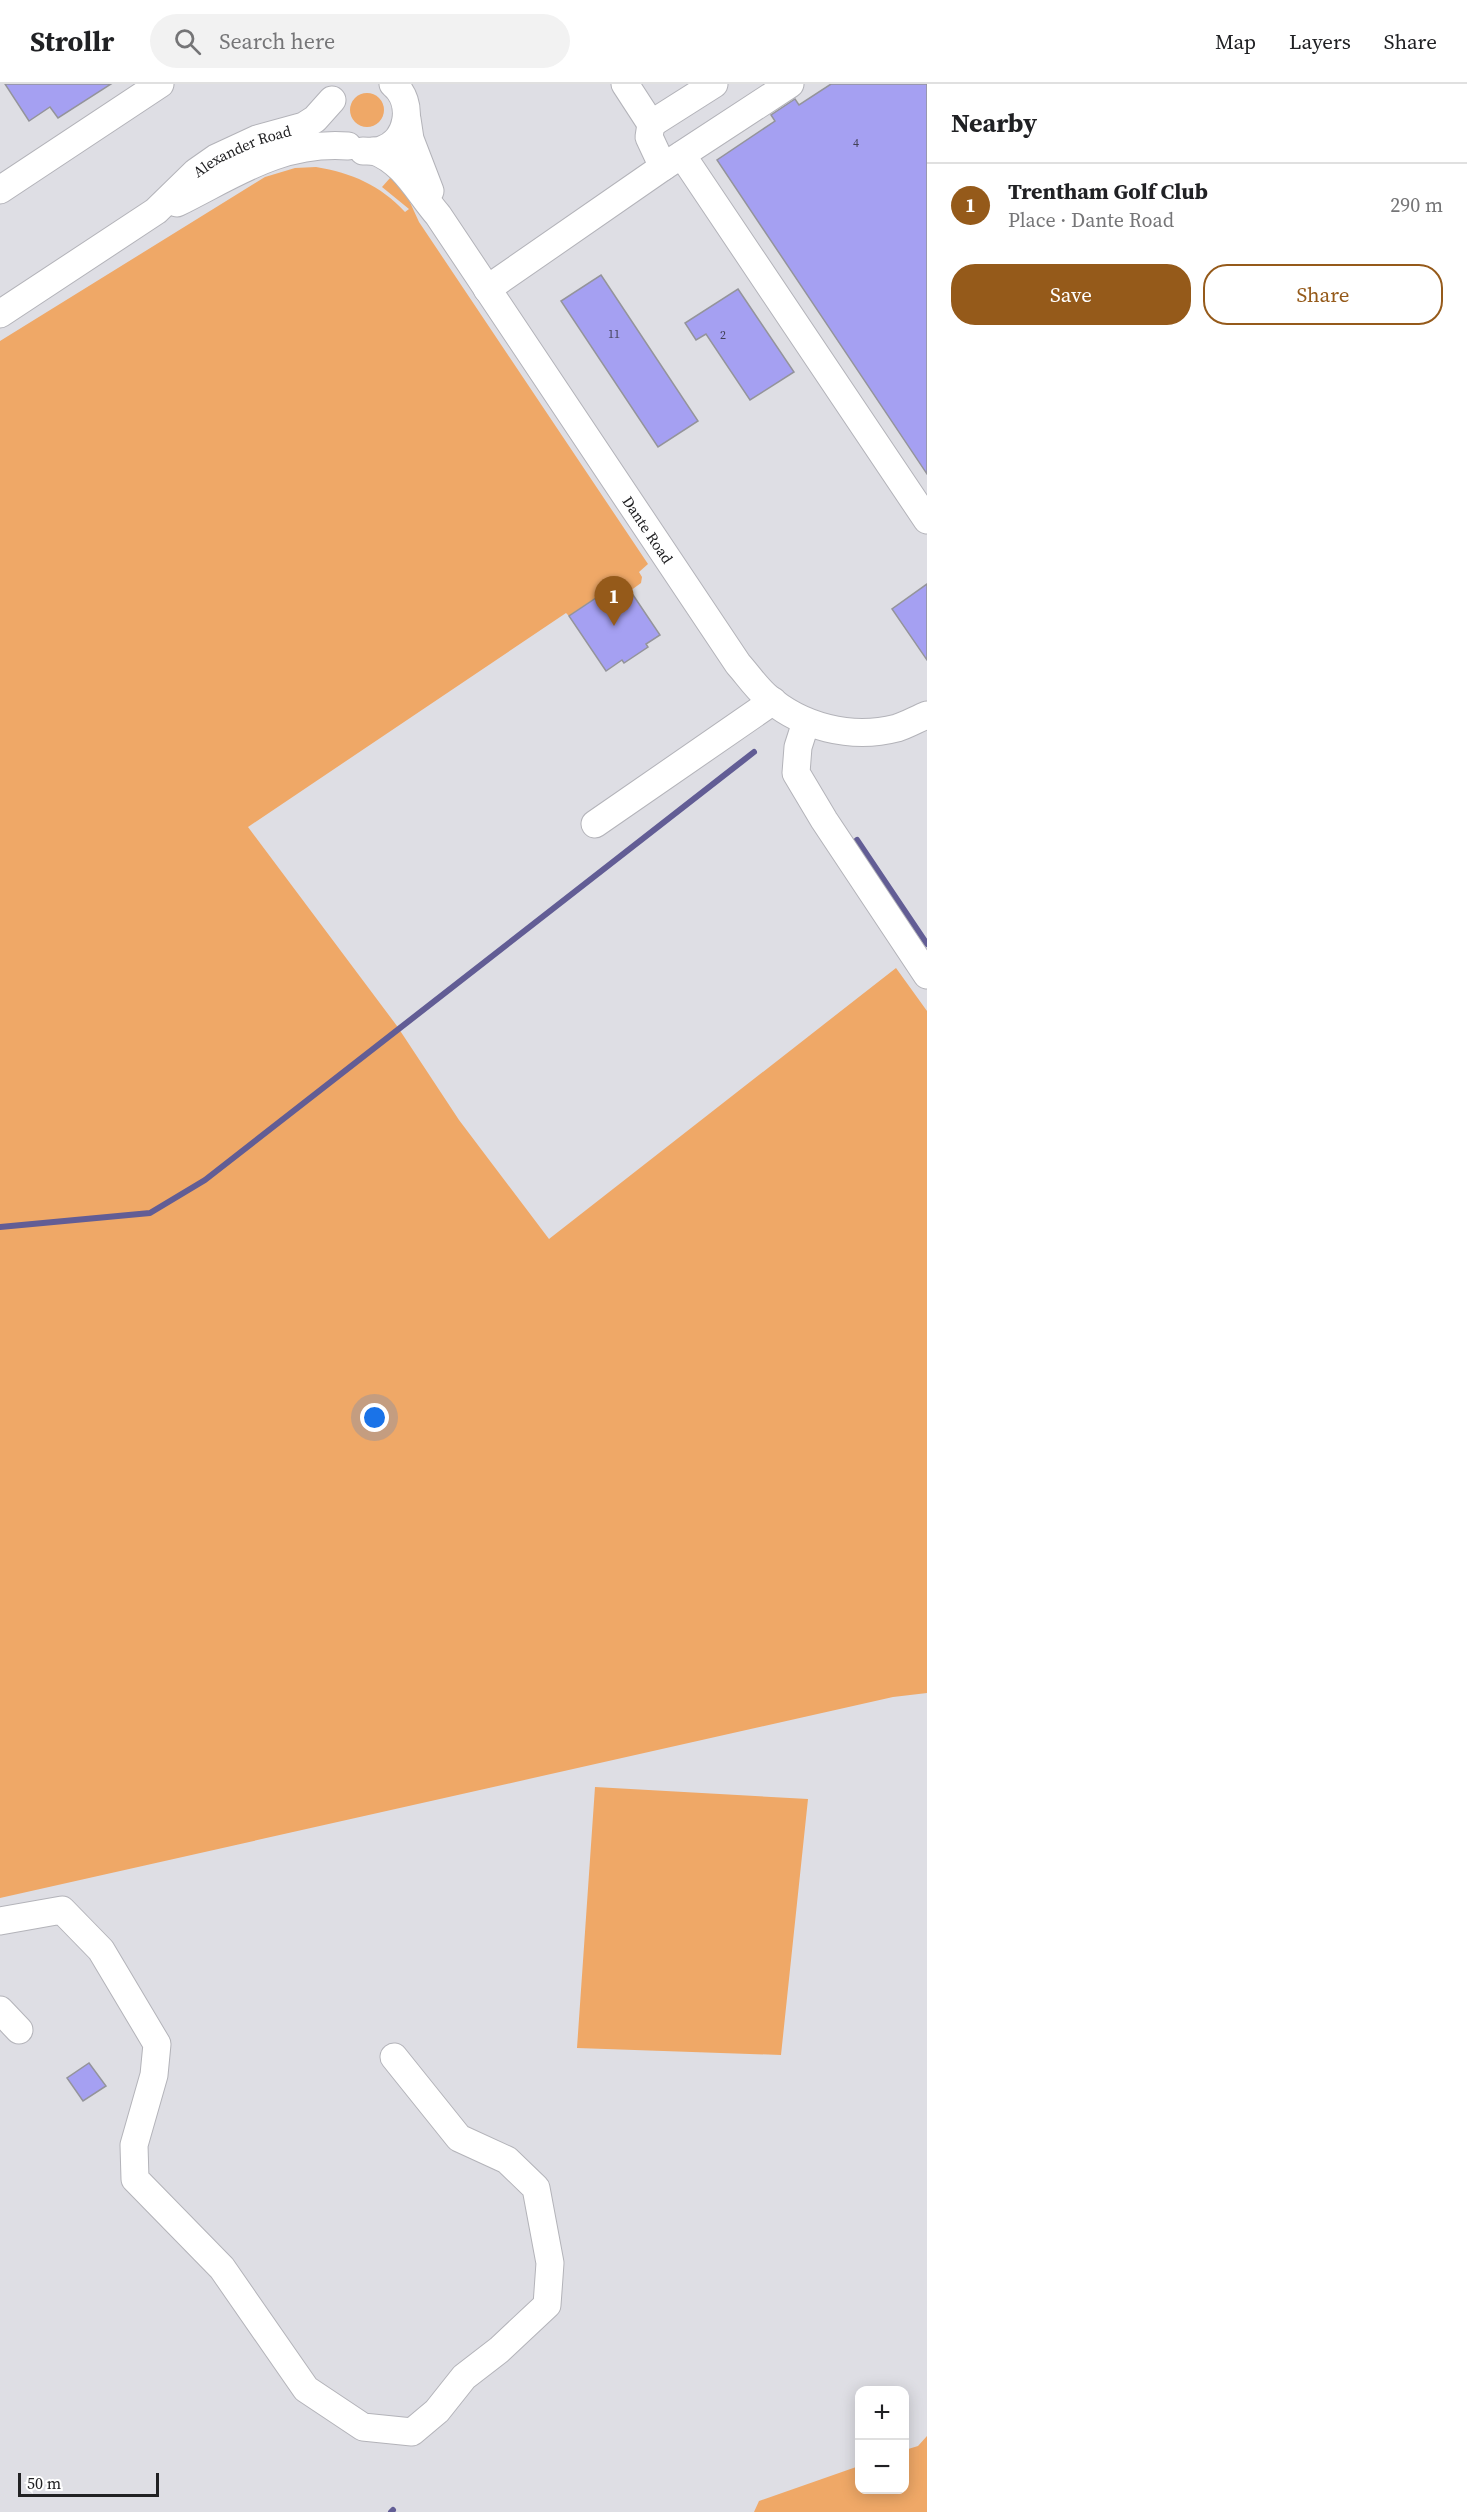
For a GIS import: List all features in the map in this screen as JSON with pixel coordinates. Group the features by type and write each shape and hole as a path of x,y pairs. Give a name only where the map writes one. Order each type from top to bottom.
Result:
{"street":[{"path":"0,190 160,84"},
{"path":"625,84 651,124 649,137 672,161 927,520"},
{"path":"651,124 714,84"},
{"path":"488,289 672,161 790,84"},
{"name":"Alexander Road","path":"338,92 329,112 332,125 338,137 361,149"},
{"name":"Alexander Road","path":"0,314 156,211 196,172 216,158 258,139 304,126 315,119 338,92"},
{"path":"361,149 383,150 396,140 403,97"},
{"path":"403,97 410,139 438,215"},
{"name":"Alexander Road","path":"156,211 176,204 264,158 308,147 361,149"},
{"path":"361,149 388,157 398,164 438,215"},
{"name":"Dante Road","path":"438,215 738,664 773,701 806,722 845,732 871,732 898,728 927,715"},
{"path":"595,824 773,701"},
{"path":"806,722 798,747 796,773 824,820 927,975"},
{"path":"0,1921 62,1910 101,1950 158,2044 154,2074 134,2145 135,2179 222,2268 306,2389 363,2427 412,2432 437,2411 464,2377 499,2350 547,2305 550,2263 536,2188 507,2160 459,2138 394,2057"},
{"path":"0,2010 19,2030"}],"shaded area":[{"path":"367,93 379,98 384,110 379,122 367,127 355,122 350,110 355,98"},
{"path":"316,167 342,173 375,187 405,212 409,209 382,187 390,178 396,177 419,222 648,564 639,572 642,577 641,583 630,591 623,580 569,616 566,613 248,827 397,1026 459,1120 549,1239 896,968 927,1011 927,1693 893,1697 0,1898 0,341 265,177 295,168"},
{"path":"595,1787 808,1799 781,2055 577,2048"},
{"path":"927,2436 927,2512 754,2512 759,2501 855,2467 855,2494 909,2494 909,2449 918,2446"}],"building":[{"path":"5,84 111,84 58,118 50,107 29,121"},
{"path":"831,84 927,84 927,474 717,160 775,121 771,115 795,99 799,105"},
{"path":"601,275 698,421 658,447 561,301"},
{"path":"738,289 794,372 750,400 706,334 696,340 685,323"},
{"path":"623,580 660,635 646,644 648,647 624,663 622,660 606,671 569,616"},
{"path":"927,584 927,660 892,609"},
{"path":"89,2063 106,2086 83,2101 67,2078"}],"waterway":[{"path":"0,1227 150,1213 205,1180 754,752"},
{"path":"857,840 927,944"}],"place":[{"name":"Trentham Golf Club","path":"614,626"}]}
